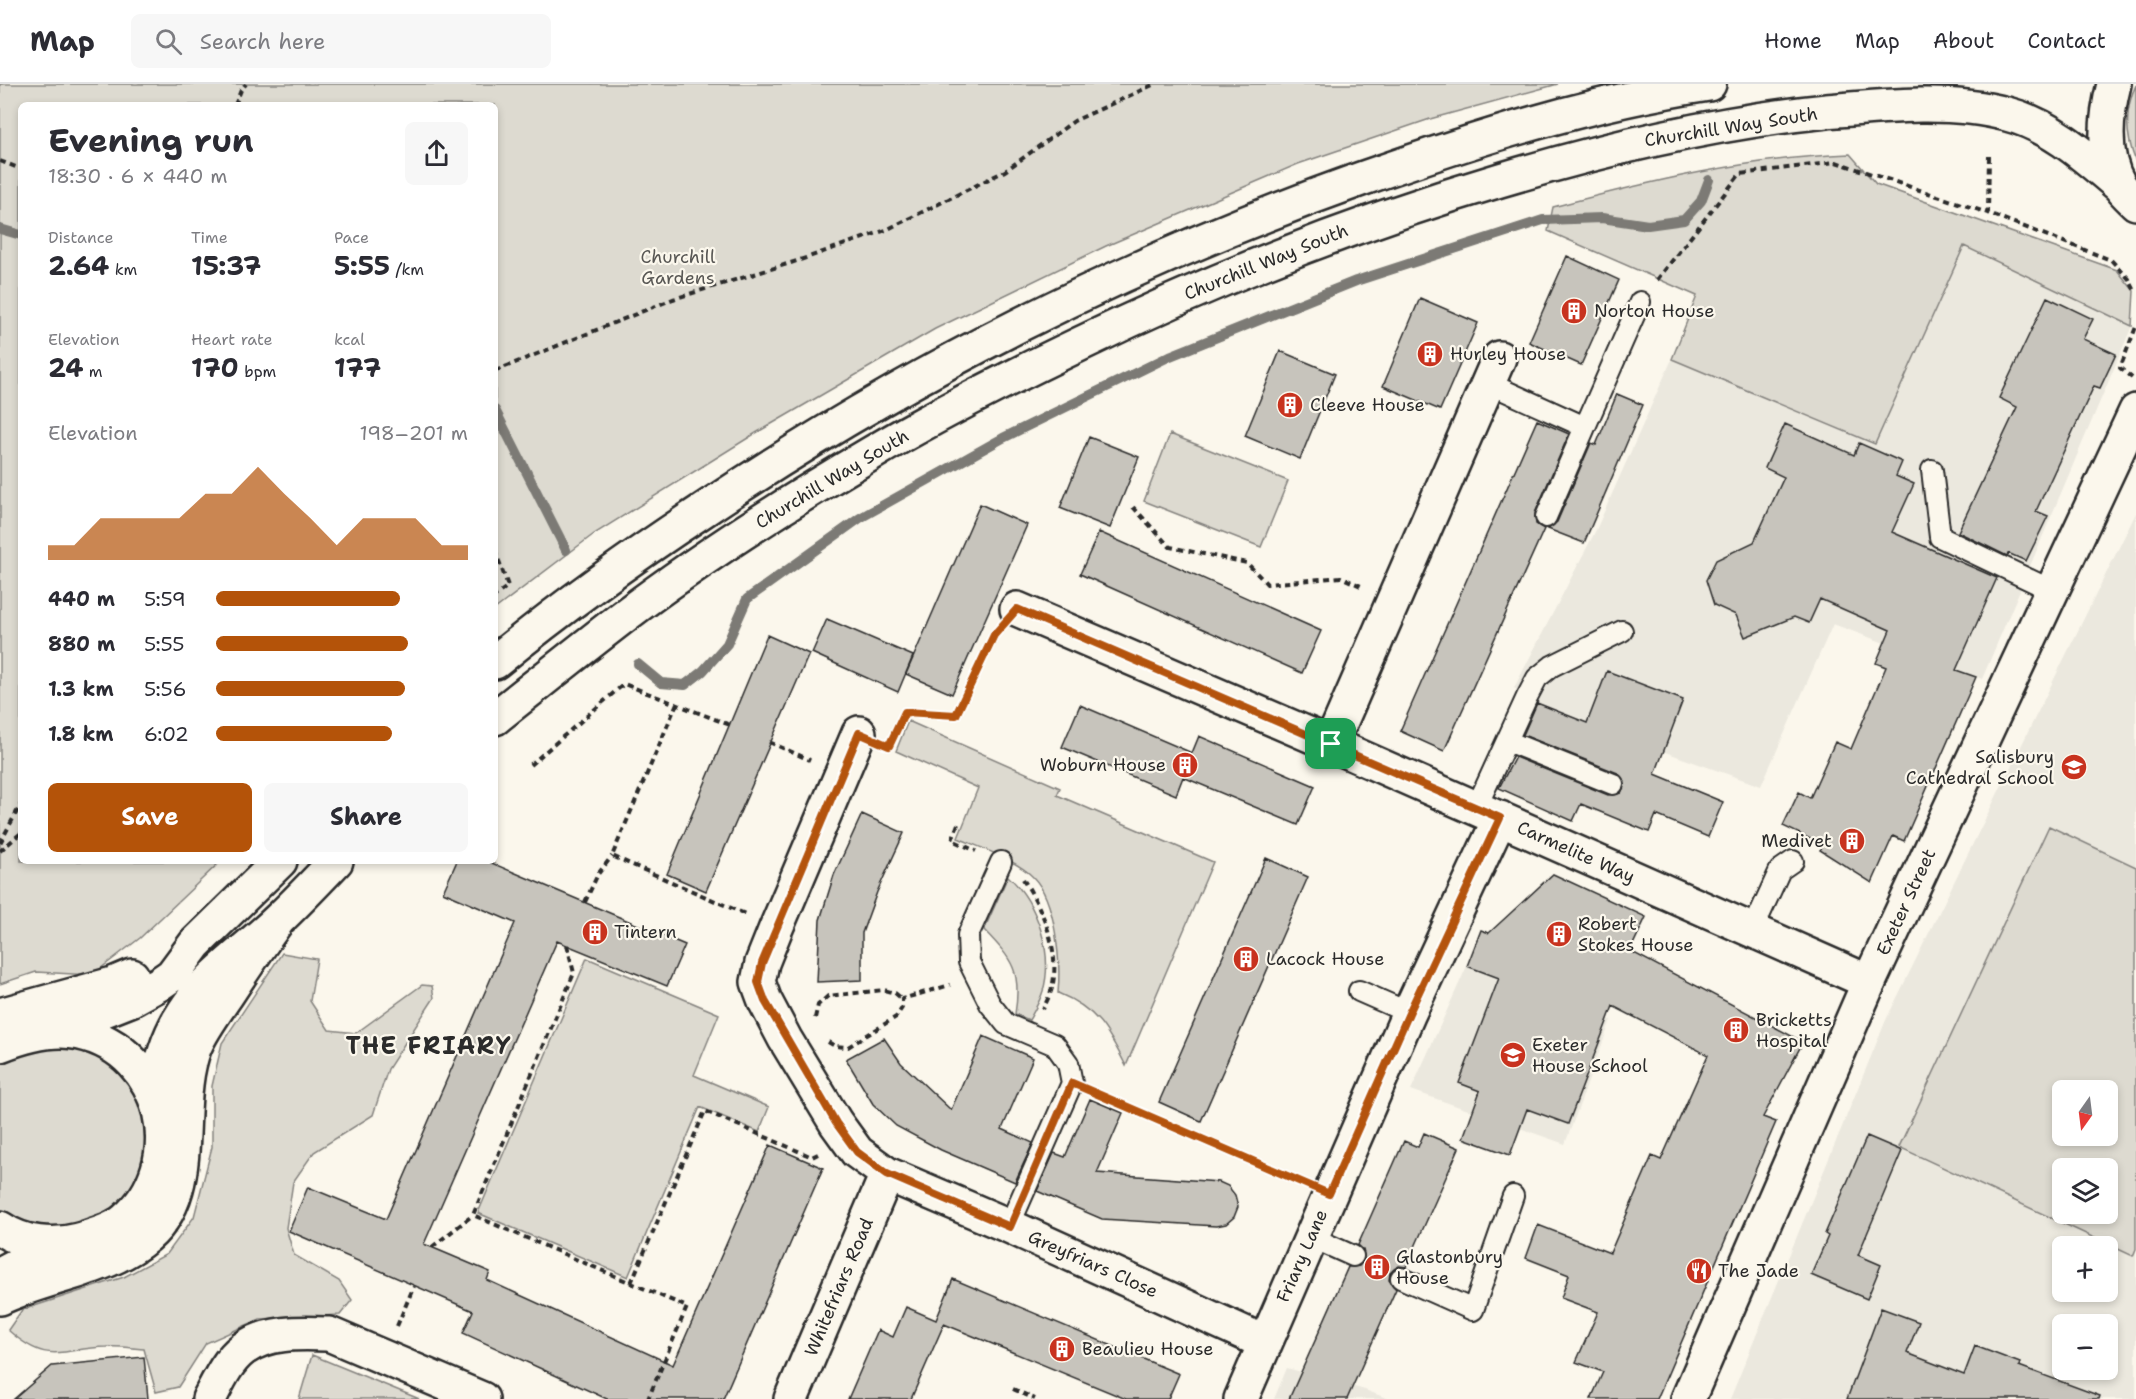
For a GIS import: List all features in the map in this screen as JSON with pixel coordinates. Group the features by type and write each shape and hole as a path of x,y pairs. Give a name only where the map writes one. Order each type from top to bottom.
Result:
{"main road":[{"path":"498,660 612,571 831,428 957,357 1134,269 1245,222 1396,167 1504,132 1599,107 1709,84"},
{"path":"2114,84 2108,107 2106,134 2111,162 2128,194"},
{"name":"Churchill Way South","path":"498,716 626,615 711,556 873,452 979,393 1187,293 1293,249 1457,192 1553,164 1684,132 1794,114 1871,107 1935,106 1978,108 2010,114 2038,125 2065,141 2128,194"},
{"path":"1331,744 1493,371"},
{"name":"Exeter Street","path":"1688,1399 1869,982 2136,411"},
{"name":"Carmelite Way","path":"1017,609 1331,744 1869,982"},
{"name":"Greyfriars Close","path":"859,733 776,928 762,963 758,982 765,1001 800,1034 848,1139 857,1152 887,1174 1264,1342"},
{"name":"Friary Lane","path":"1241,1399 1409,1013 1488,813"},
{"path":"0,1045 54,1030 130,1000 159,984 172,975 195,944 277,864"},
{"path":"155,1093 163,1055 183,1012 219,972 278,920 333,864"},
{"path":"0,1298 39,1281 67,1274 125,1251 140,1242 162,1218 170,1203 181,1166 185,1091 195,1047 210,1019 278,920"},
{"path":"0,1015 113,984 195,944"},
{"path":"0,1274 57,1244 108,1230 124,1221 146,1195 159,1164 162,1145 160,1111 155,1093 140,1070 124,1053 112,1045 80,1033 54,1030"},
{"name":"Whitefriars Road","path":"791,1399 887,1174"},
{"path":"0,1228 17,1237 57,1244"},
{"path":"209,1399 224,1370 243,1348 274,1335 303,1333 329,1334 478,1398"}],"lane":[{"path":"1546,517 1640,302"},
{"path":"1493,371 1585,427"},
{"path":"1932,470 1940,537 2051,590"},
{"path":"1488,813 1507,741 1537,678 1552,666 1622,631"},
{"path":"1507,741 1613,784"},
{"path":"1753,930 1780,870 1793,861"},
{"path":"1001,862 968,935 969,962 990,1004 1006,1024 1055,1045 1068,1063 1072,1083 1010,1227"},
{"path":"1359,992 1409,1013"},
{"path":"1401,1278 1473,1310 1513,1196"},
{"path":"1311,1237 1353,1256"}],"path":[{"path":"236,102 246,84"},
{"path":"498,369 673,299 797,261 886,230 1005,171 1074,122 1155,84"},
{"path":"1988,213 1989,156"},
{"path":"0,161 18,168"},
{"path":"1640,302 1740,174 1836,162 1988,213 2111,260 2128,279 2136,293"},
{"path":"2136,327 2120,368 2136,382"},
{"path":"1133,507 1170,547 1247,563 1267,584 1341,577 1394,601"},
{"path":"498,558 508,586 498,594"},
{"path":"859,733 889,746 905,712 956,715 994,635 1017,609"},
{"path":"530,765 624,684 730,725"},
{"path":"585,902 598,874 612,856 677,703"},
{"path":"769,742 842,774"},
{"path":"0,843 18,810"},
{"path":"958,824 952,840 1001,862 1023,878 1045,920 1054,963 1052,989 1029,1034"},
{"path":"0,850 18,835"},
{"path":"612,856 776,928"},
{"path":"432,1247 473,1215 574,973 567,945"},
{"path":"902,999 976,976"},
{"path":"884,990 895,993 902,999 902,1008 896,1017 848,1047 835,1046 825,1040 800,1034 814,1016 818,1005 828,996 884,990"},
{"path":"1072,1083 1329,1194"},
{"path":"631,1283 705,1111 812,1157 848,1139"},
{"path":"473,1215 687,1307 648,1399"},
{"path":"383,1357 414,1286"},
{"path":"1012,1389 1035,1399"}],"shaded area":[{"path":"1964,245 2132,326 1982,679 1833,624 1761,786 1536,703 1514,688 1596,530 1672,359 1874,444"},
{"name":"Salisbury Cathedral School","path":"2136,513 2136,1399 1730,1399 1886,1020"},
{"name":"Exeter House School","path":"1467,966 1611,1020 1565,1144 1411,1090"},
{"path":"1287,1368 1365,1390 1389,1399 1274,1399"}],"green space":[{"name":"Churchill Gardens","path":"0,84 1558,84 1430,119 1298,164 1106,246 935,329 756,433 594,534 498,607 498,102 18,102 18,864 218,864 140,938 92,975 36,972 0,984"},
{"path":"2136,85 2136,162 2128,133 2128,114"},
{"path":"1850,154 1876,184 2117,270 2134,291 2132,326 1964,246 1875,444 1672,359 1697,296 1548,231 1553,207 1590,197 1700,172 1774,160"},
{"path":"1170,434 1288,481 1261,547 1144,501"},
{"path":"908,721 1060,788 1057,795 1213,862 1126,1066 1100,1022 1083,1006 1058,993 1059,965 1055,932 1052,916 1041,887 1018,865 958,838 978,788 896,751"},
{"path":"2049,826 2136,867 2136,1249 2133,1256 2118,1249 2118,1236 2090,1236 2064,1224 2118,1224 2118,1158 2052,1158 2052,1218 1899,1147"},
{"path":"1008,876 1035,914 1044,945 1046,976 1043,991 1029,1020 1015,1014 1017,987 1013,968 1002,950 984,930"},
{"path":"282,953 317,959 310,1001 329,1030 356,1033 422,985 432,986 434,998 388,1069 373,1115 314,1152 293,1182 286,1228 294,1255 339,1281 352,1300 340,1315 260,1319 206,1343 178,1387 156,1392 144,1349 112,1347 56,1353 45,1352 22,1341 8,1330 22,1310 124,1277 167,1254 194,1217 212,1147 212,1086 222,1043"},
{"path":"587,958 719,1014 694,1075 769,1107 759,1132 700,1107 628,1277 478,1213"},
{"path":"43,1046 86,1052 114,1066 133,1088 143,1110 147,1133 145,1156 138,1177 126,1196 110,1211 89,1222 65,1227 31,1225 15,1220 0,1211 0,1064 13,1056"},
{"path":"312,1355 417,1398 419,1399 299,1399"}],"building":[{"name":"Norton House","path":"1567,256 1619,280 1581,365 1529,342"},
{"path":"2047,297 2093,319 2083,339 2116,354 2100,388 2094,386 2036,511 2048,516 2026,561 2008,553 2007,556 1958,532 2017,407 1999,398"},
{"name":"Hurley House","path":"1420,298 1478,323 1440,410 1383,386"},
{"name":"Cleeve House","path":"1280,351 1335,374 1300,459 1245,436"},
{"path":"1617,394 1643,405 1584,543 1548,529 1557,522 1591,443 1596,445"},
{"path":"1537,420 1569,434 1535,513 1536,524 1544,529 1444,751 1400,731"},
{"path":"1785,424 1854,455 1859,443 1902,462 1896,476 1914,484 1892,532 1997,578 1956,670 1976,677 1904,841 1893,836 1872,883 1820,850 1823,845 1783,826 1799,792 1810,798 1835,742 1851,749 1886,667 1876,663 1890,630 1820,599 1809,623 1794,617 1745,637 1736,615 1714,605 1706,580 1716,560 1754,542 1784,477 1765,468"},
{"path":"1089,437 1139,457 1110,528 1060,508"},
{"path":"980,504 1027,525 952,694 906,674"},
{"path":"1099,532 1321,631 1302,673 1080,574"},
{"path":"827,619 913,656 898,692 812,653"},
{"path":"767,635 809,654 706,891 667,874"},
{"path":"1607,671 1683,700 1655,774 1723,802 1708,837 1656,815 1649,832 1581,804 1573,821 1499,788 1515,757 1608,795 1621,793 1625,783 1618,773 1523,735 1537,703 1587,723"},
{"name":"Woburn House","path":"1080,705 1192,753 1199,736 1315,786 1298,825 1183,777 1176,795 1062,747"},
{"path":"862,814 904,833 877,892 862,933 862,980 817,982 820,920 834,875"},
{"name":"Lacock House","path":"1266,858 1308,877 1201,1121 1159,1102"},
{"path":"456,864 494,864 685,945 667,986 557,941 424,1244 490,1272 487,1280 673,1365 770,1145 823,1168 723,1399 607,1399 463,1333 473,1311 289,1231 308,1187 386,1219 515,923 443,892"},
{"path":"1553,874 1646,917 1630,951 1803,1042 1763,1117 1776,1122 1657,1399 1591,1399 1603,1372 1576,1362 1598,1312 1561,1298 1569,1275 1526,1258 1538,1225 1610,1253 1652,1156 1661,1160 1708,1055 1613,1006 1568,1124 1527,1109 1510,1155 1463,1138 1480,1091 1459,1083 1499,978 1467,966 1481,930 1489,933"},
{"path":"983,1036 1033,1058 1002,1129 1033,1143 1015,1182 941,1150 896,1126 873,1104 846,1059 884,1038 901,1063 951,1110"},
{"path":"1090,1099 1123,1113 1097,1173 1219,1182 1228,1186 1235,1195 1238,1207 1234,1217 1226,1224 1216,1226 1102,1219 1037,1191 1054,1153 1065,1157"},
{"name":"Glastonbury House","path":"1424,1133 1459,1148 1406,1267 1399,1266 1390,1273 1389,1280 1396,1289 1347,1399 1289,1399 1348,1267 1359,1266 1364,1260 1363,1250 1358,1245 1404,1141 1418,1147"},
{"path":"1867,1136 1902,1151 1858,1255 1881,1265 1867,1299 1811,1275 1828,1236 1825,1234"},
{"name":"Beaulieu House","path":"953,1279 1179,1374 1168,1399 1126,1399 944,1324 911,1399 848,1399 878,1330 893,1337 906,1307 936,1320"},
{"path":"1881,1308 1919,1322 1907,1353 1964,1375 1975,1346 2020,1363 2019,1366 2052,1380 2100,1396 2099,1399 1847,1399"},
{"path":"144,1357 148,1399 14,1399 52,1366"}],"waterway":[{"path":"638,664 661,683 685,685 703,671 727,644 747,599 860,518 1003,438 1170,356 1356,281 1543,220 1602,218 1648,225 1684,220 1701,201 1709,180"},
{"path":"0,229 18,234"},
{"path":"498,416 566,550"}],"place":[{"name":"Norton House","path":"1574,311"},
{"name":"Hurley House","path":"1430,354"},
{"name":"Cleeve House","path":"1290,405"},
{"name":"Woburn House","path":"1185,765"},
{"name":"Salisbury Cathedral School","path":"2074,767"},
{"name":"Medivet","path":"1852,841"},
{"name":"Tintern","path":"595,932"},
{"name":"Robert Stokes House","path":"1559,934"},
{"name":"Lacock House","path":"1246,959"},
{"name":"Bricketts Hospital","path":"1736,1030"},
{"name":"Exeter House School","path":"1513,1055"},
{"name":"Glastonbury House","path":"1377,1267"},
{"name":"The Jade","path":"1699,1271"},
{"name":"Beaulieu House","path":"1062,1349"}],"district":[{"name":"THE FRIARY","path":"429,1046"}],"route":[{"path":"1017,609 1331,744 1500,818 1409,1013 1329,1194 1072,1083 1010,1227 887,1174 857,1152 836,1123 785,1039 765,1001 758,982 762,963 776,928 859,733 889,746 905,712 956,715 994,635 1017,609"}]}
